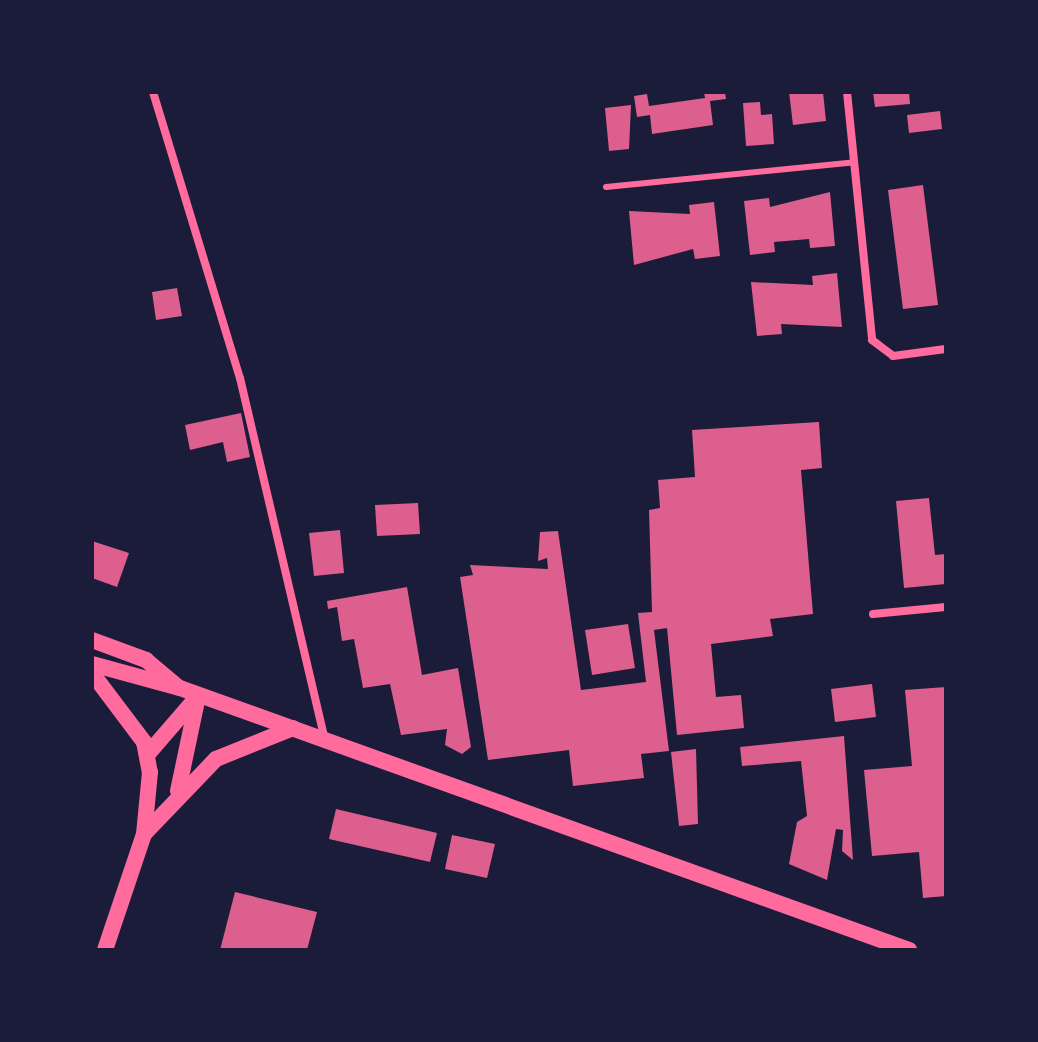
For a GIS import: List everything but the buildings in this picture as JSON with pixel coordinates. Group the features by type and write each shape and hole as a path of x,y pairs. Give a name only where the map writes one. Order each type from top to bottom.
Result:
{"main road":[{"path":"92,640 146,660 180,688"},
{"path":"92,664 180,688 909,950"},
{"path":"92,673 147,755 144,834 105,950"},
{"path":"147,755 198,696"},
{"path":"177,792 198,696"},
{"path":"144,834 177,792 216,759 293,728"}],"street":[{"path":"153,92 240,378 325,741"},
{"path":"847,92 872,340 893,356 946,349"},
{"path":"873,614 946,607"}],"lane":[{"path":"606,187 855,162"}]}
